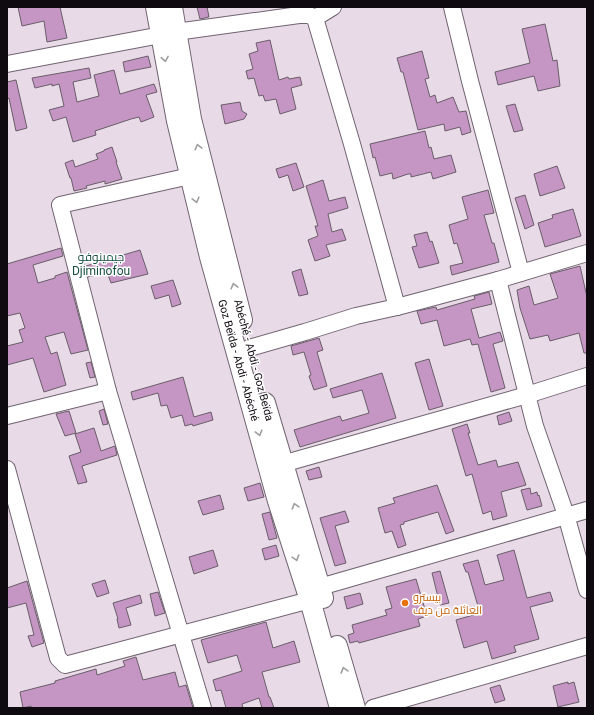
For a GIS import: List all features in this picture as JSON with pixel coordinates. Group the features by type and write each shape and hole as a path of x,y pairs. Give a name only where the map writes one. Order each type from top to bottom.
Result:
{"main road":[{"name":"Goz Beïda - Abdi - Abéché","path":"156,7 168,34 177,121 190,176 217,254 275,465"},
{"name":"Abéché - Abdi - Goz Beïda","path":"172,7 168,34 191,119 217,254 249,348 275,465 315,593 355,708"},
{"path":"315,593 340,708"}],"street":[{"path":"315,18 333,7"},
{"path":"452,7 521,273"},
{"path":"7,64 168,34 299,15 309,15 315,18 398,307"},
{"path":"190,176 60,205 108,391 203,708"},
{"path":"249,348 356,316 398,307 498,280 587,253"},
{"path":"498,280 541,445 566,515 587,590"},
{"path":"275,465 527,395 587,376"},
{"path":"7,416 108,391"},
{"path":"7,469 58,658 65,665 181,634 566,515 587,510"},
{"path":"373,708 587,646"}],"building":[{"path":"18,7 60,7 67,38 47,42 44,21 22,26"},
{"path":"197,7 207,7 209,17 200,19"},
{"path":"545,24 553,61 557,60 560,86 538,91 534,76 498,85 495,72 530,63 522,29"},
{"path":"270,40 279,80 288,77 289,79 300,77 302,85 291,88 296,109 280,114 276,99 265,101 263,95 259,96 254,78 248,79 246,71 253,69 249,54 258,51 256,43"},
{"path":"422,51 429,78 425,79 430,97 435,95 437,103 453,97 459,112 466,111 471,132 462,135 460,127 445,131 444,124 418,130 403,72 401,72 397,58"},
{"path":"148,56 151,67 125,72 123,62"},
{"path":"89,68 91,78 73,82 77,102 99,96 94,75 114,70 120,94 154,84 157,92 146,95 154,117 141,122 139,117 131,119 95,131 96,135 73,142 66,117 53,121 49,110 64,106 59,84 35,88 32,78"},
{"path":"16,80 27,128 16,131 9,98 7,99 7,82"},
{"path":"240,102 242,111 247,114 244,119 225,124 221,105"},
{"path":"515,104 523,130 514,132 506,106"},
{"path":"425,131 429,148 431,147 434,159 451,155 456,172 433,179 431,172 411,177 411,174 408,174 393,179 392,173 380,176 375,157 373,158 370,144"},
{"path":"112,147 122,179 105,184 105,181 74,191 65,163 73,160 75,167 98,159 96,154"},
{"path":"296,163 304,187 293,191 288,175 279,178 276,169"},
{"path":"557,166 565,188 540,196 534,174"},
{"path":"323,180 329,201 345,197 348,208 328,214 332,232 342,229 346,240 326,245 330,256 315,261 308,240 318,236 315,226 318,226 306,186"},
{"path":"488,190 494,213 484,215 499,262 452,275 450,266 463,263 457,243 454,244 449,225 468,219 462,197"},
{"path":"525,195 534,225 525,229 515,198"},
{"path":"573,209 581,236 545,247 538,223 553,218 552,215"},
{"path":"427,232 430,242 432,241 439,263 419,268 412,247 417,246 414,235"},
{"path":"61,248 63,256 33,265 38,283 55,278 55,276 67,272 88,350 71,354 64,332 45,337 51,354 57,352 66,385 44,392 33,358 7,365 7,346 23,342 19,330 25,328 20,313 7,316 7,264"},
{"path":"140,250 148,274 111,283 107,272 88,277 86,266"},
{"path":"580,266 587,297 587,353 584,353 579,333 550,341 548,335 530,339 520,308 517,290 529,286 534,305 558,298 550,274"},
{"path":"301,269 308,294 299,296 292,272"},
{"path":"173,280 181,304 172,307 169,295 155,299 151,286"},
{"path":"489,292 492,304 471,309 479,338 500,332 503,341 493,344 505,388 491,392 478,344 472,345 470,339 444,346 437,320 421,324 417,311 436,307 437,310 475,299 474,296"},
{"path":"319,338 323,350 317,352 327,386 314,390 309,376 311,375 304,352 293,355 291,346"},
{"path":"429,359 443,406 429,410 415,363"},
{"path":"91,362 95,377 90,378 86,363"},
{"path":"382,373 396,418 300,447 294,430 340,416 342,421 369,413 362,390 333,398 330,389"},
{"path":"183,377 194,417 211,412 213,420 193,426 192,424 185,426 182,415 171,418 167,405 161,406 158,393 133,400 131,392"},
{"path":"104,409 108,424 103,425 99,411"},
{"path":"69,411 76,433 65,436 56,414"},
{"path":"509,412 512,421 499,425 497,416"},
{"path":"467,424 470,433 468,433 478,465 496,460 498,467 518,462 526,485 501,492 507,516 493,520 491,511 483,514 472,474 466,476 452,429"},
{"path":"94,428 101,451 115,446 117,455 82,466 87,482 78,484 69,456 81,452 75,434"},
{"path":"319,467 322,477 309,480 306,471"},
{"path":"260,483 264,497 248,501 244,488"},
{"path":"437,485 454,531 446,534 438,512 404,522 404,524 400,525 406,545 398,548 392,531 385,533 378,508 395,503 393,498"},
{"path":"530,488 531,494 537,492 538,496 539,495 542,506 527,510 521,490"},
{"path":"220,495 224,509 203,515 198,501"},
{"path":"345,511 349,522 335,526 346,563 335,566 320,518"},
{"path":"270,512 277,538 269,540 262,514"},
{"path":"276,545 279,556 265,560 262,549"},
{"path":"213,550 218,566 194,574 189,557"},
{"path":"514,550 527,598 550,592 553,601 530,607 539,639 514,646 516,652 492,659 487,641 464,648 456,620 480,613 468,572 466,572 463,564 478,560 485,585 504,580 497,555"},
{"path":"440,571 449,603 440,605 432,573"},
{"path":"416,579 427,616 418,619 420,626 359,643 358,641 350,643 348,635 354,633 352,625 387,615 385,610 392,608 386,587"},
{"path":"105,580 109,593 97,597 92,584"},
{"path":"27,581 44,643 32,647 28,636 34,635 26,603 7,608 7,588"},
{"path":"158,592 165,613 155,616 150,594"},
{"path":"360,593 363,604 347,609 344,597"},
{"path":"140,595 142,603 126,608 131,625 119,628 113,603"},
{"path":"266,622 273,648 294,641 300,662 262,672 269,697 274,708 262,708 259,698 242,704 243,708 226,708 221,690 216,691 213,680 242,671 237,655 208,663 201,640"},
{"path":"136,657 143,680 175,672 179,687 186,685 193,708 32,708 31,706 23,708 20,692 55,683 55,681 96,669 97,675 125,666 123,661"},
{"path":"568,682 568,684 574,682 579,702 558,707 553,686"},
{"path":"500,685 505,700 495,703 490,688"}],"place":[{"name":"بيسترو العائلة من ديف","path":"405,603"}],"district":[{"name":"جيمينوفو Djiminofou","path":"101,264"}]}
